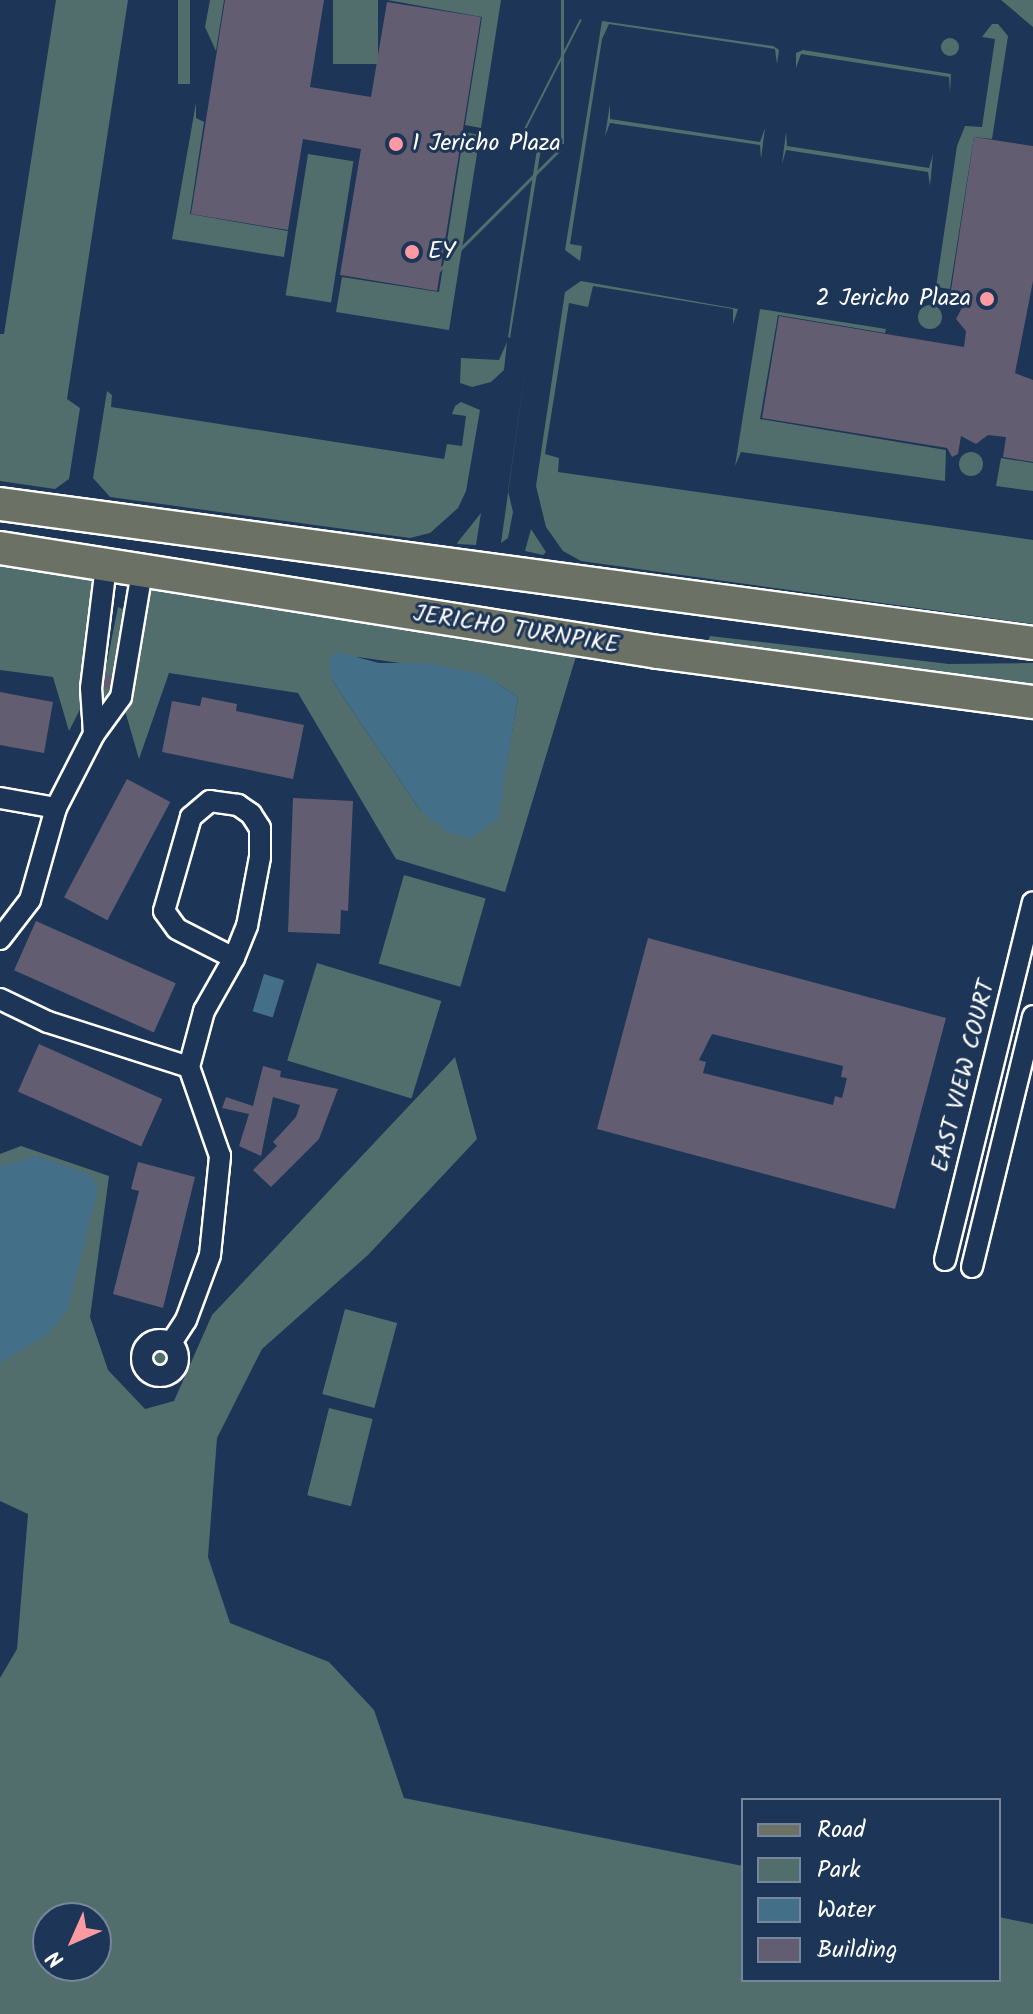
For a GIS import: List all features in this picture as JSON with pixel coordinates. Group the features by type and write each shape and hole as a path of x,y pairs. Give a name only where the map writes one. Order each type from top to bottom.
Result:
{"main road":[{"path":"0,504 1033,643"},
{"name":"JERICHO TURNPIKE","path":"0,548 658,652 1033,702"}],"street":[{"path":"94,734 91,688 106,565"},
{"path":"0,939 30,900 56,808 94,734 121,697 142,571"},
{"path":"0,798 56,808"},
{"path":"171,1343 183,1326 210,1255 220,1156 189,1067 204,1011 234,958 255,895 260,828 238,805 210,801 191,817 164,911 177,929 234,958"},
{"name":"EAST VIEW COURT","path":"945,1260 1033,903"},
{"path":"0,999 48,1022 189,1067"},
{"path":"972,1267 1033,1016"}],"green space":[{"path":"56,0 128,0 67,399 80,408 69,479 55,489 0,481 0,334 4,334"},
{"path":"178,0 190,0 190,84 178,84"},
{"path":"210,0 224,0 216,51 205,27"},
{"path":"333,0 378,0 378,64 333,64"},
{"path":"387,0 501,0 481,128 465,125 482,17"},
{"path":"561,0 564,0 564,144 561,144"},
{"path":"1001,0 1033,0 1033,27"},
{"path":"580,19 582,20 525,132"},
{"path":"602,21 773,46 779,50 777,64 775,49 609,24 602,39 570,244 582,246 580,261 565,250"},
{"path":"992,24 998,24 1008,36 992,139 974,137 950,289 936,287 957,146 965,126 982,127 995,39 982,37"},
{"path":"950,38 959,47 950,56 941,47"},
{"path":"803,50 951,74 950,93 949,77 801,54 796,68 796,53"},
{"path":"196,103 196,118 204,122 190,214 288,231 284,257 172,239"},
{"path":"610,104 610,119 760,142 765,128 761,159 760,145 610,123 605,136"},
{"path":"464,132 480,135 449,330 336,312 342,277 439,292"},
{"path":"786,132 787,146 929,168 933,154 930,186 928,172 786,150 782,164"},
{"path":"537,149 541,149 510,338 508,337"},
{"path":"559,149 561,151 426,286 424,284"},
{"path":"308,154 353,161 331,302 286,295"},
{"path":"581,281 738,309 733,324 733,309 593,286 588,307 569,303 545,454 559,458 558,472 1033,540 1033,624 581,561 563,551 546,527 536,486 565,292"},
{"path":"930,305 941,312 942,317 935,328 930,329 919,322 918,317 925,306"},
{"path":"760,309 886,329 885,333 778,315 760,419 946,450 945,481 741,452 735,466"},
{"path":"507,342 504,370 491,382 472,387 460,383 461,358 499,360"},
{"path":"107,391 112,395 111,407 444,459 447,444 462,446 466,416 452,414 455,406 461,402 480,410 466,491 458,508 430,533 410,538 110,497 93,478"},
{"path":"971,452 982,459 983,464 976,475 971,476 960,469 959,464 966,453"},
{"path":"1001,458 1033,463 1033,491 996,486"},
{"path":"508,492 513,512 508,538 501,543"},
{"path":"481,513 476,545 458,544 457,543"},
{"path":"531,529 546,552 543,555 525,551"},
{"path":"0,548 106,565 91,688 69,731 53,677 0,670"},
{"path":"142,571 577,653 505,892 396,859 298,693 169,673 139,759 121,697","holes":["358,657 484,675 518,697 497,818 420,810 331,679"]},
{"path":"118,607 125,610 125,619 114,696 107,703 101,692"},
{"path":"710,636 949,664 1033,663 1033,687 708,641"},
{"path":"404,875 486,898 460,987 379,963"},
{"path":"317,963 441,1001 411,1099 287,1061"},
{"path":"455,1057 477,1139 368,1255 262,1349 217,1438 208,1557 230,1623 329,1662 374,1710 404,1798 741,1866 741,1982 1001,1982 1001,1917 1033,1924 1033,2014 0,2014 0,1678 17,1649 28,1514 0,1501 0,1154 21,1146 109,1176 90,1317 108,1370 145,1409 174,1401 212,1315"},
{"path":"345,1309 397,1323 374,1408 322,1394"},
{"path":"161,1345 171,1349 175,1359 171,1369 161,1373 151,1369 147,1359 151,1349"},
{"path":"329,1408 373,1419 351,1506 307,1495"}],"water":[{"path":"338,652 379,663 427,663 485,675 518,697 498,818 471,838 449,833 420,810 331,679 329,659"},
{"path":"264,974 284,980 273,1017 253,1011"},
{"path":"36,1156 90,1175 98,1188 68,1310 46,1335 0,1363 0,1166"}],"building":[{"name":"1 Jericho Plaza","path":"225,0 324,0 310,87 371,97 387,2 481,17 437,291 340,275 361,149 303,139 288,230 191,214"},
{"name":"2 Jericho Plaza","path":"974,137 1033,146 1033,281 1015,373 1033,380 1033,462 1003,457 1006,437 988,435 976,444 961,436 958,454 952,457 947,448 762,418 779,316 964,347 966,331 956,319 964,304 946,301 943,295 951,290"},
{"path":"104,674 117,676 115,689 102,687"},
{"path":"0,692 53,702 44,753 0,745"},
{"path":"202,697 237,704 236,711 304,725 293,779 162,752 172,701 200,706"},
{"path":"127,779 170,802 107,920 64,897"},
{"path":"293,798 353,801 348,911 341,910 340,934 288,932"},
{"path":"36,921 176,983 154,1033 14,970"},
{"path":"648,938 946,1018 895,1209 597,1129","holes":["712,1034 843,1066 841,1077 847,1078 842,1098 835,1096 833,1105 703,1073 706,1062 699,1060"]},
{"path":"39,1044 162,1099 141,1146 18,1092"},
{"path":"263,1066 281,1071 280,1077 338,1089 319,1139 271,1187 253,1170 277,1146 273,1142 296,1117 300,1105 273,1097 261,1156 239,1146 249,1114 222,1108 226,1097 253,1106"},
{"path":"138,1162 195,1177 163,1308 113,1294 139,1191 131,1189"}],"place":[{"name":"1 Jericho Plaza","path":"396,144"},
{"name":"EY","path":"412,252"},
{"name":"2 Jericho Plaza","path":"987,299"}]}
